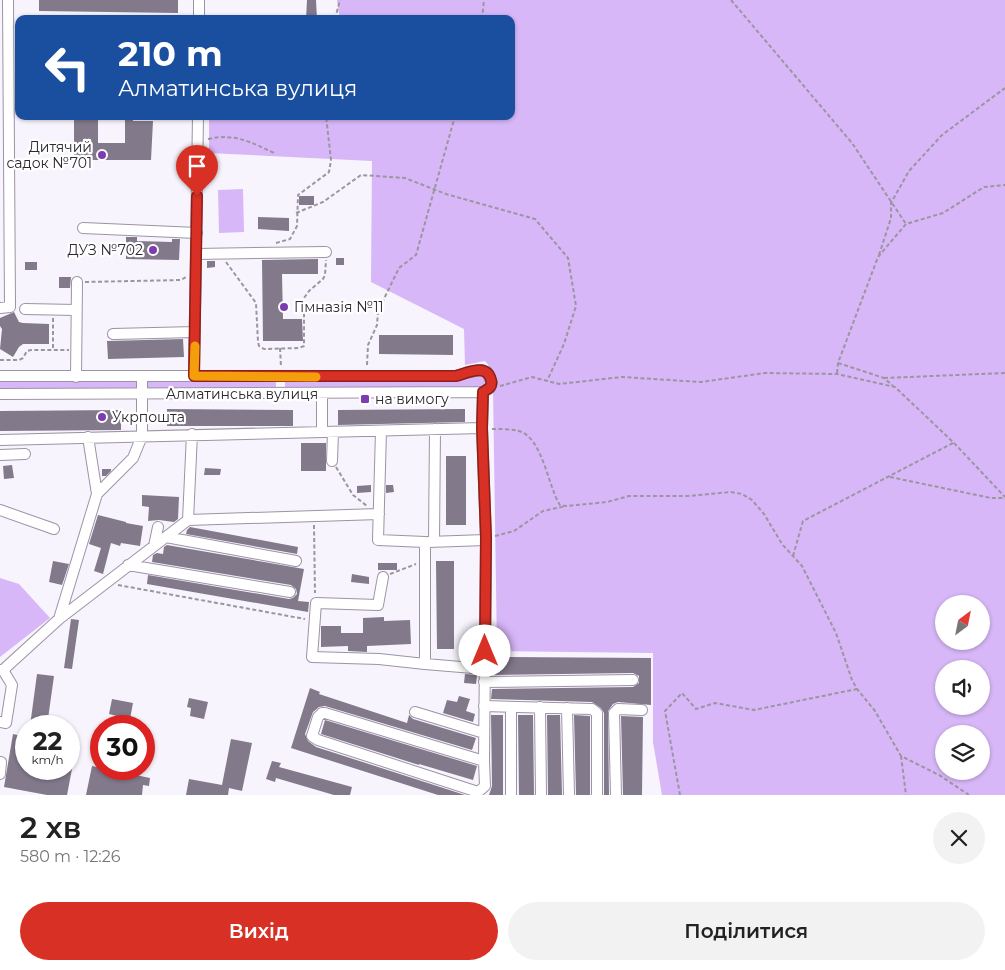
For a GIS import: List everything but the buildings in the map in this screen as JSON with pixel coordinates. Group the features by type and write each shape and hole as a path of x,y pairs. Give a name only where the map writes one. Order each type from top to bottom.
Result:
{"street":[{"path":"0,308 10,307 5,141 8,0"},
{"path":"199,15 200,0"},
{"path":"194,376 198,120"},
{"path":"83,228 196,233"},
{"path":"196,254 326,252"},
{"path":"76,377 77,282"},
{"path":"25,309 76,310"},
{"path":"113,334 195,332"},
{"name":"Алматинська вулиця","path":"0,376 456,376 482,370 487,372 492,383 490,388 483,394 0,394"},
{"path":"97,494 133,458 142,436 142,377"},
{"path":"322,393 322,432"},
{"path":"483,394 482,428 486,539 485,786 478,792 318,740 312,736 319,714 326,713 484,761"},
{"path":"0,440 482,428"},
{"path":"425,664 425,561 429,542 435,429"},
{"path":"381,430 378,540 429,542 486,539"},
{"path":"332,461 333,432"},
{"path":"188,520 192,434"},
{"path":"59,619 97,494 88,437"},
{"path":"0,455 25,454"},
{"path":"0,510 54,529"},
{"path":"0,722 6,723 12,685 2,670 59,619 188,520 379,514"},
{"path":"154,546 158,527"},
{"path":"166,537 296,561"},
{"path":"128,565 290,592"},
{"path":"383,577 378,604 316,603 313,620 312,657 379,659 484,669"},
{"path":"484,682 633,680"},
{"path":"484,706 592,709 597,713 597,795"},
{"path":"511,795 512,706"},
{"path":"540,708 541,795"},
{"path":"568,708 569,795"},
{"path":"616,795 614,713 618,709 642,710"},
{"path":"415,712 484,733"},
{"path":"0,774 1,762"}],"path":[{"path":"336,15 340,0"},
{"path":"482,15 484,0"},
{"path":"731,0 852,144 906,224"},
{"path":"837,374 838,363 878,257 890,218 892,203 909,171 942,135 1005,88"},
{"path":"273,244 290,239 297,226 298,195 329,172 331,160 326,120"},
{"path":"367,365 368,346 377,325 378,311 399,268 416,255 454,120"},
{"path":"198,141 225,136 248,140 274,153"},
{"path":"296,213 323,202 360,175 404,178 446,194 535,219 568,258 576,306 564,344 547,381"},
{"path":"878,257 906,224 943,213 984,188 1005,185"},
{"path":"220,254 256,303 259,346 264,349 304,346 304,298 325,275 326,252"},
{"path":"77,282 181,280 191,274"},
{"path":"52,310 53,350"},
{"path":"280,348 280,367"},
{"path":"0,360 19,360 27,351 31,350 76,350"},
{"path":"838,363 884,378 1005,373"},
{"path":"483,394 493,388 532,377 558,384 622,377 701,382 765,373 837,374 895,387"},
{"path":"884,378 954,443 1005,497"},
{"path":"482,428 521,432 529,437 535,446 552,486 554,497 560,505 566,506"},
{"path":"793,556 803,521 954,443"},
{"path":"332,461 353,495 379,514"},
{"path":"888,477 992,498 1005,497"},
{"path":"486,539 514,530 543,511 566,506 607,502 629,496 688,496 730,492 742,494 752,500 764,514 782,544 802,566 829,618 843,651 847,669 857,690 875,711 901,756 906,795"},
{"path":"314,516 316,603"},
{"path":"383,577 425,561"},
{"path":"106,583 313,620"},
{"path":"680,795 665,710 682,694 696,709 715,703 754,710 857,690"},
{"path":"901,756 939,775 969,795"}],"shaded area":[{"path":"337,0 1005,0 1005,795 662,795 653,742 653,653 497,651 494,380 485,361 465,365 464,329 371,282 372,161 209,153 209,120 515,120 515,15 339,15"},
{"path":"243,189 244,232 219,233 218,190"},
{"path":"475,374 487,379 487,385 483,388 285,390 285,381 455,380"},
{"path":"0,380 138,381 138,389 0,389"},
{"path":"148,381 276,382 276,390 148,390"},
{"path":"0,578 19,584 50,618 0,657"}],"slow traffic":[{"path":"195,346 194,376 316,377"}],"place":[{"name":"Дитячий садок №701","path":"102,155"},
{"name":"ДУЗ №702","path":"153,250"},
{"name":"Гімназія №11","path":"284,307"},
{"name":"на вимогу","path":"365,399"},
{"name":"Укрпошта","path":"102,417"}],"route":[{"path":"197,196 194,376 456,376 482,370 487,372 492,383 490,388 483,392 482,428 486,537 485,651"}]}
